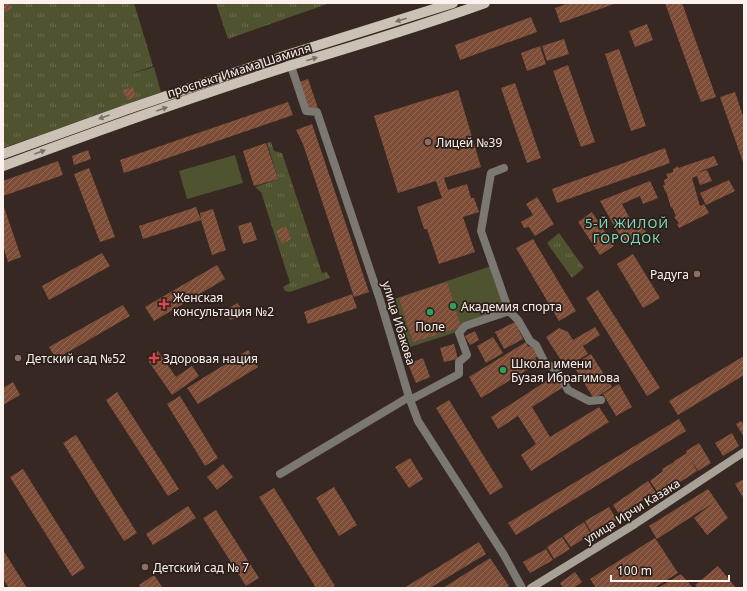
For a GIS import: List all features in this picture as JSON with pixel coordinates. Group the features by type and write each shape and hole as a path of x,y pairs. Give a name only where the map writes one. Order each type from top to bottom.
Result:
{"main road":[{"name":"проспект Имама Шамиля","path":"3,154 128,109 287,55 438,9 453,3"},
{"name":"проспект Имама Шамиля","path":"3,166 89,134 291,65 485,3"},
{"path":"438,9 442,18"},
{"name":"улица Ирчи Казака","path":"531,588 635,524 744,452"}],"street":[{"name":"улица Ибакова","path":"287,55 306,111 317,112 380,300 418,421 504,555 522,588"},
{"path":"504,168 491,173 481,231 509,311 518,320 530,341 536,345 545,363 557,370 568,390 589,401 601,400"},
{"path":"280,474 410,399 459,374 459,362 467,355 459,333 465,326 509,311"}],"green space":[{"path":"3,3 134,3 153,66 130,74 154,67 161,92 3,148"},
{"path":"216,3 330,3 228,39"},
{"path":"271,142 274,151 282,153 322,273 327,272 330,278 290,292 285,291 283,287 290,283 261,192 255,187 278,179 267,143"},
{"path":"235,155 243,183 187,199 179,171"},
{"path":"559,233 584,268 572,278 547,243"},
{"name":"Академия спорта","path":"494,265 513,314 410,347 394,299"}],"building":[{"path":"3,3 10,3 12,8 3,13"},
{"path":"569,3 617,3 560,23 555,8"},
{"path":"665,3 682,3 716,97 701,102"},
{"path":"531,17 537,32 460,60 455,45"},
{"path":"647,24 653,40 635,47 629,31"},
{"path":"564,39 569,54 547,61 542,46"},
{"path":"540,46 546,64 527,71 521,53"},
{"path":"619,49 646,126 631,131 605,54"},
{"path":"568,65 595,142 581,147 553,71"},
{"path":"308,79 318,108 310,111 300,82"},
{"path":"515,83 541,158 527,163 501,88"},
{"path":"133,87 136,97 127,100 126,95 124,96 123,90"},
{"name":"Лицей №39","path":"458,90 481,167 444,178 448,190 467,184 471,198 474,198 479,212 463,217 475,252 439,264 427,229 424,229 417,207 442,198 436,181 398,193 374,116"},
{"path":"735,92 744,119 744,165 720,97"},
{"path":"288,102 293,115 124,173 120,160"},
{"path":"312,124 369,292 354,297 303,144 296,130"},
{"path":"266,143 278,179 254,186 243,151"},
{"path":"665,148 670,163 557,203 552,189"},
{"path":"88,150 91,159 74,165 72,156"},
{"path":"714,156 718,165 695,173 707,170 712,181 700,185 697,176 692,178 700,206 704,204 709,213 679,228 677,224 679,223 674,217 676,216 672,207 671,208 663,185 665,185 664,180 668,178 666,174 673,172 673,169 678,166 678,168"},
{"path":"58,161 63,175 3,196 3,181"},
{"path":"89,168 115,237 100,242 74,174"},
{"path":"729,180 735,191 706,205 700,193"},
{"path":"650,181 658,198 643,204 640,196 622,204 636,230 643,226 646,232 624,243 600,201"},
{"path":"537,197 554,224 535,236 529,227 524,228 521,222 533,215 526,204"},
{"path":"3,204 21,257 8,262 3,246"},
{"path":"196,207 201,220 143,239 139,226"},
{"path":"213,209 226,250 212,255 200,213"},
{"path":"592,212 614,246 600,255 578,222"},
{"path":"251,222 257,240 243,244 238,226"},
{"path":"286,226 291,239 282,244 276,231"},
{"path":"533,239 576,311 559,321 516,248"},
{"path":"102,253 110,266 49,300 42,286"},
{"path":"633,254 660,298 643,308 617,264"},
{"path":"217,265 225,279 154,321 145,307"},
{"name":"Поле","path":"447,282 461,327 413,342 399,298"},
{"path":"598,290 660,388 647,396 586,298"},
{"path":"352,294 357,308 308,324 304,312"},
{"path":"238,303 243,313 230,320 225,310"},
{"path":"123,305 130,316 56,359 49,347"},
{"path":"515,322 523,339 504,349 495,332"},
{"path":"595,327 600,335 583,346 588,354 566,368 546,337 559,328 568,332 573,340"},
{"path":"475,331 479,340 470,345 465,336"},
{"path":"493,337 503,353 486,363 477,346"},
{"name":"Школа имени Бузая Ибрагимова","path":"526,342 528,347 532,345 539,356 535,358 538,363 481,398 469,377"},
{"path":"454,344 458,359 444,362 440,348"},
{"path":"248,350 258,367 198,404 187,388"},
{"path":"158,351 176,377 192,366 199,376 172,395 147,359"},
{"path":"591,354 612,387 594,399 573,365"},
{"path":"744,356 744,375 678,415 669,401"},
{"path":"423,358 430,377 416,383 408,364"},
{"path":"557,374 565,386 532,407 550,437 599,407 609,422 531,471 521,455 536,444 518,416 498,429 491,417"},
{"path":"13,382 20,395 3,405 3,388"},
{"path":"619,384 632,407 616,416 603,394"},
{"path":"117,392 179,489 168,496 106,400"},
{"path":"180,396 218,458 205,466 167,404"},
{"path":"449,400 503,487 490,495 436,408"},
{"path":"679,419 686,431 516,535 508,523"},
{"path":"741,421 744,425 744,437 736,424"},
{"path":"732,433 739,446 723,456 715,443"},
{"path":"76,435 137,533 124,541 63,443"},
{"path":"699,443 711,463 698,471 691,460 697,471 659,494 650,481 663,471 662,469 687,453 686,451"},
{"path":"410,458 423,479 409,488 395,467"},
{"path":"223,464 233,477 217,490 207,477"},
{"path":"23,469 85,568 72,576 10,477"},
{"path":"744,479 744,499 735,484"},
{"path":"648,481 656,493 631,507 633,510 621,517 613,505"},
{"path":"334,487 357,525 339,536 316,498"},
{"path":"274,488 335,586 331,588 316,588 259,497"},
{"path":"708,489 728,518 707,535 694,518 713,503 657,539 649,526"},
{"path":"188,506 196,518 153,545 146,534"},
{"path":"609,507 617,520 592,534 585,521"},
{"path":"216,510 259,578 246,586 203,518"},
{"path":"584,522 591,534 571,547 563,536"},
{"path":"562,537 570,549 554,559 547,547"},
{"path":"655,538 678,573 654,588 596,588 590,579"},
{"path":"479,542 486,554 430,588 404,588"},
{"path":"546,549 553,560 530,573 523,562"},
{"path":"3,550 27,588 9,588 3,579"},
{"path":"490,558 509,586 506,588 443,588"},
{"path":"718,566 736,588 698,588 695,585"},
{"path":"575,572 582,582 574,588 563,588 560,583"},
{"path":"681,574 693,588 658,588"},
{"path":"154,575 163,588 141,588 139,585"}],"place":[{"name":"Лицей №39","path":"428,142"},
{"name":"Радуга","path":"697,274"},
{"name":"Женская консультация №2","path":"164,304"},
{"name":"Академия спорта","path":"453,306"},
{"name":"Поле","path":"430,312"},
{"name":"Детский сад №52","path":"18,358"},
{"name":"Здоровая нация","path":"154,358"},
{"name":"Школа имени Бузая Ибрагимова","path":"503,370"},
{"name":"Детский сад № 7","path":"145,567"}],"district":[{"name":"5-Й ЖИЛОЙ ГОРОДОК","path":"627,230"}]}
